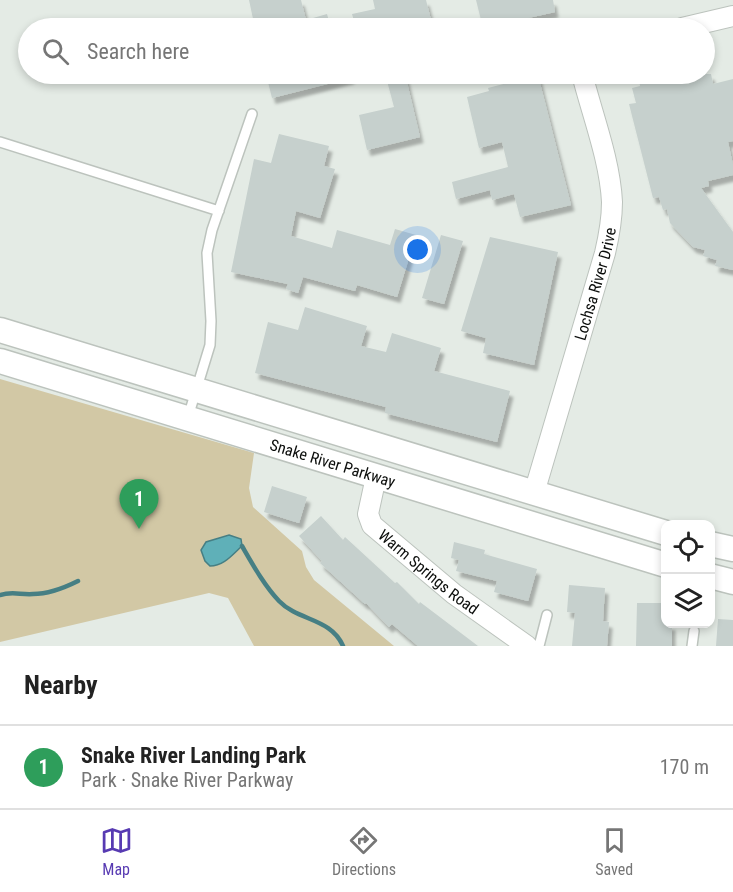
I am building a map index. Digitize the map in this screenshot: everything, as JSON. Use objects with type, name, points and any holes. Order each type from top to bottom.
[{"type":"street","points":[[715,20],[733,16]]},
{"type":"street","name":"Lochsa River Drive","points":[[534,493],[605,253],[610,229],[612,202],[608,175],[585,84]]},
{"type":"street","name":"Snake River Parkway","points":[[0,330],[661,531]]},
{"type":"street","name":"Snake River Parkway","points":[[0,361],[661,563]]},
{"type":"street","name":"Warm Springs Road","points":[[376,477],[368,514],[372,525],[454,594],[526,646]]},
{"type":"street","points":[[715,545],[733,549]]},
{"type":"street","points":[[715,577],[733,582]]},
{"type":"lane","points":[[187,419],[210,345],[207,253],[252,114]]},
{"type":"lane","points":[[0,142],[219,211]]},
{"type":"lane","points":[[538,646],[547,615]]},
{"type":"lane","points":[[692,646],[694,631]]},
{"type":"shaded area","points":[[0,379],[254,453],[249,488],[253,507],[302,551],[306,567],[314,580],[394,646],[254,646],[228,598],[209,593],[0,642]]},
{"type":"water","points":[[229,535],[241,539],[242,546],[224,562],[210,566],[205,561],[201,550],[206,542]]},
{"type":"building","points":[[249,0],[301,0],[306,18],[253,18]]},
{"type":"building","points":[[373,0],[426,0],[430,18],[353,18],[352,14],[375,9]]},
{"type":"building","points":[[476,0],[553,0],[555,12],[528,18],[480,18]]},
{"type":"building","points":[[327,14],[328,18],[313,18]]},
{"type":"building","points":[[733,79],[733,141],[728,142],[733,175],[708,181],[709,186],[701,188],[733,232],[733,270],[715,266],[717,260],[703,256],[705,250],[693,247],[670,223],[667,209],[663,210],[659,197],[653,198],[629,104],[636,103],[632,88],[640,86],[640,84],[715,84]]},
{"type":"building","points":[[268,84],[327,84],[272,98]]},
{"type":"building","points":[[388,84],[407,84],[420,137],[367,150],[359,115],[394,107]]},
{"type":"building","points":[[503,84],[540,84],[571,205],[520,217],[514,194],[492,200],[490,190],[456,199],[452,182],[508,167],[502,142],[479,148],[467,97],[489,91],[488,88]]},
{"type":"building","points":[[279,134],[329,146],[324,166],[335,169],[320,218],[296,211],[291,236],[332,248],[337,230],[390,245],[395,229],[416,235],[397,297],[357,285],[355,291],[303,277],[298,293],[286,289],[288,284],[231,272],[254,159],[271,163]]},
{"type":"building","points":[[441,235],[463,241],[444,304],[422,298]]},
{"type":"building","points":[[490,237],[558,252],[534,365],[483,353],[486,338],[461,331]]},
{"type":"building","points":[[305,307],[367,326],[361,346],[386,352],[392,333],[441,348],[434,371],[510,391],[497,442],[385,413],[386,407],[255,373],[268,322],[298,330]]},
{"type":"building","points":[[272,486],[307,497],[299,523],[264,512]]},
{"type":"building","points":[[321,516],[343,540],[345,537],[419,604],[420,602],[478,646],[418,646],[392,624],[389,627],[366,603],[320,563],[322,561],[299,536]]},
{"type":"building","points":[[454,542],[485,550],[484,554],[537,569],[528,601],[494,592],[497,581],[456,571],[459,560],[451,558]]},
{"type":"building","points":[[569,585],[605,588],[603,621],[609,622],[607,646],[572,646],[575,613],[567,612]]},
{"type":"building","points":[[637,603],[661,603],[661,628],[672,628],[672,646],[636,646]]},
{"type":"building","points":[[718,619],[733,620],[733,646],[716,646]]},
{"type":"waterway","points":[[242,546],[264,582],[279,601],[295,613],[331,630],[343,646]]},
{"type":"waterway","points":[[0,595],[45,593],[78,581]]},
{"type":"place","name":"Snake River Landing Park","points":[[139,529]]}]
